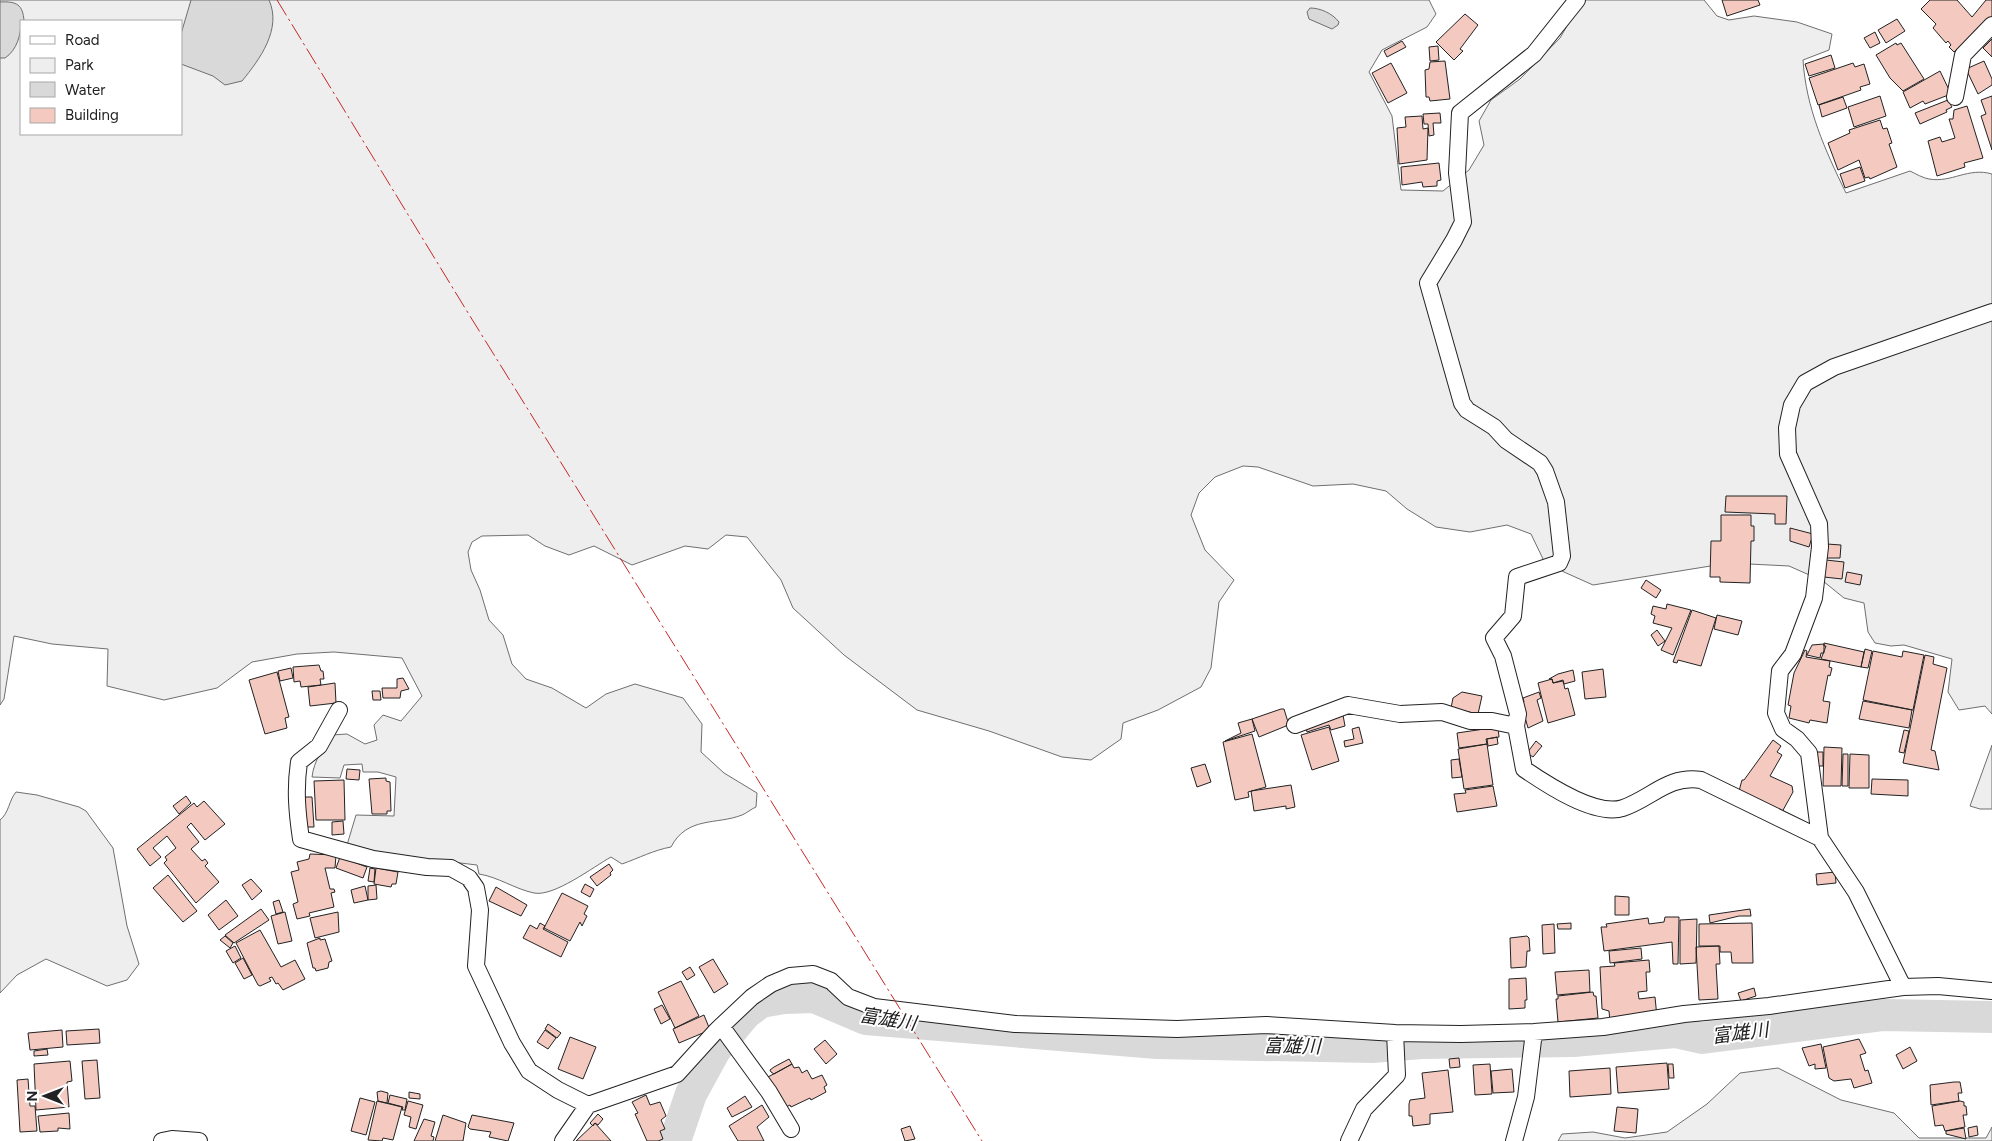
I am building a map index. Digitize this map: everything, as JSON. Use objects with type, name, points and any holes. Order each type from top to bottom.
[{"type":"street","points":[[1577,0],[1534,54],[1460,113],[1456,173],[1463,222],[1428,283],[1462,403],[1467,410],[1494,427],[1506,440],[1540,463],[1556,502],[1562,556],[1559,563],[1517,577],[1513,616],[1494,638],[1504,656],[1516,704],[1518,714],[1516,726],[1524,769],[1564,794],[1602,809],[1622,808],[1665,785],[1687,778],[1710,784],[1820,838]]},
{"type":"street","points":[[1955,97],[1963,55],[1992,25]]},
{"type":"street","points":[[1903,987],[1856,892],[1820,838],[1809,753],[1797,739],[1783,729],[1776,713],[1780,671],[1793,654],[1814,598],[1820,547],[1819,524],[1788,454],[1787,428],[1792,405],[1805,383],[1834,367],[1992,312]]},
{"type":"street","points":[[1295,726],[1348,705],[1400,714],[1442,712],[1470,721],[1492,721],[1516,726]]},
{"type":"street","points":[[339,710],[319,746],[299,762],[296,800],[302,839],[373,859],[426,867],[451,868],[470,878],[476,888],[480,910],[476,966],[512,1043],[529,1071],[558,1090],[588,1105]]},
{"type":"street","points":[[563,1141],[588,1105],[677,1074],[721,1026],[752,997],[771,984],[790,976],[813,974],[831,981],[848,997],[874,1007],[1015,1024],[1177,1029],[1266,1025],[1395,1037],[1534,1032],[1603,1027],[1684,1014],[1770,1006],[1903,987],[1938,986],[1992,991]]},
{"type":"street","points":[[721,1026],[769,1092],[791,1129]]},
{"type":"street","points":[[1514,1141],[1526,1097],[1534,1032]]},
{"type":"street","points":[[1349,1141],[1364,1110],[1397,1075],[1395,1037]]},
{"type":"street","points":[[162,1141],[172,1138],[199,1141]]},
{"type":"green space","points":[[0,0],[1429,0],[1436,14],[1427,27],[1382,50],[1369,72],[1392,116],[1401,190],[1443,191],[1469,170],[1484,145],[1479,121],[1491,100],[1520,79],[1560,38],[1582,0],[1704,0],[1717,16],[1729,20],[1754,16],[1797,22],[1832,34],[1829,50],[1803,60],[1812,112],[1824,145],[1846,193],[1910,171],[1924,178],[1937,180],[1975,172],[1992,174],[1992,714],[1985,706],[1959,710],[1948,692],[1952,659],[1904,645],[1891,646],[1875,643],[1868,632],[1864,603],[1844,598],[1823,581],[1789,566],[1729,563],[1593,585],[1544,561],[1531,534],[1507,525],[1470,532],[1436,527],[1407,509],[1386,491],[1353,484],[1313,486],[1258,467],[1243,466],[1215,477],[1199,493],[1191,515],[1205,550],[1234,580],[1219,602],[1211,668],[1201,687],[1158,710],[1123,723],[1121,739],[1091,760],[1062,757],[989,731],[917,710],[844,655],[793,608],[781,580],[747,537],[726,535],[708,549],[685,546],[632,565],[594,546],[569,555],[545,546],[528,535],[482,536],[472,542],[468,552],[471,570],[480,590],[489,620],[503,635],[512,664],[526,679],[552,688],[586,708],[606,694],[635,684],[683,698],[702,724],[701,752],[724,773],[757,793],[756,807],[744,814],[694,826],[685,830],[671,847],[622,864],[611,857],[562,886],[542,893],[527,891],[479,874],[477,865],[369,852],[347,845],[356,815],[394,816],[396,777],[378,772],[363,772],[362,764],[344,765],[340,778],[312,777],[315,765],[332,735],[347,734],[365,744],[377,740],[374,725],[383,715],[401,721],[422,696],[402,658],[334,652],[297,654],[252,662],[217,688],[164,700],[107,686],[108,649],[52,644],[14,636],[4,699],[0,705]]},
{"type":"green space","points":[[1992,745],[1992,809],[1980,809],[1970,806]]},
{"type":"green space","points":[[16,792],[37,795],[79,807],[86,811],[113,848],[127,926],[139,964],[127,980],[107,986],[46,959],[17,975],[0,993],[0,820]]},
{"type":"green space","points":[[1778,1068],[1841,1100],[1894,1113],[1919,1138],[1986,1138],[1992,1127],[1992,1141],[1558,1141],[1562,1134],[1593,1132],[1625,1138],[1667,1132],[1707,1104],[1740,1073]]},
{"type":"water","points":[[191,0],[269,0],[273,22],[271,33],[256,63],[242,81],[225,85],[213,76],[182,64],[182,31]]},
{"type":"water","points":[[0,2],[11,2],[18,5],[22,11],[24,20],[20,20],[19,37],[13,51],[5,58],[0,58]]},
{"type":"water","points":[[1310,8],[1322,10],[1329,14],[1339,22],[1338,25],[1332,29],[1309,19],[1307,12]]},
{"type":"building","points":[[1722,0],[1758,0],[1760,5],[1727,16]]},
{"type":"building","points":[[1930,0],[1957,0],[1972,17],[1986,0],[1992,0],[1992,18],[1954,52],[1949,47],[1951,45],[1948,41],[1946,43],[1933,28],[1936,24],[1921,9]]},
{"type":"building","points":[[1465,14],[1478,25],[1460,49],[1463,51],[1454,60],[1436,42]]},
{"type":"building","points":[[1897,19],[1905,31],[1886,43],[1878,30]]},
{"type":"building","points":[[1875,32],[1880,43],[1870,48],[1864,38]]},
{"type":"building","points":[[1992,39],[1992,57],[1983,48]]},
{"type":"building","points":[[1402,41],[1406,47],[1387,57],[1384,51]]},
{"type":"building","points":[[1896,43],[1897,45],[1901,43],[1924,79],[1903,91],[1890,78],[1876,55]]},
{"type":"building","points":[[1438,46],[1439,60],[1430,61],[1429,47]]},
{"type":"building","points":[[1831,55],[1835,68],[1809,76],[1805,64]]},
{"type":"building","points":[[1445,61],[1450,99],[1430,101],[1429,97],[1426,97],[1425,70],[1429,69],[1430,62]]},
{"type":"building","points":[[1984,61],[1992,79],[1992,85],[1978,94],[1966,69]]},
{"type":"building","points":[[1391,63],[1407,93],[1388,103],[1372,73]]},
{"type":"building","points":[[1853,63],[1855,67],[1864,64],[1870,84],[1860,87],[1861,90],[1818,105],[1809,78]]},
{"type":"building","points":[[1940,71],[1951,94],[1925,104],[1923,101],[1910,108],[1903,92]]},
{"type":"building","points":[[1880,96],[1886,116],[1854,127],[1848,107]]},
{"type":"building","points":[[1992,96],[1992,150],[1981,116],[1986,114],[1981,100]]},
{"type":"building","points":[[1843,97],[1847,108],[1822,117],[1819,105]]},
{"type":"building","points":[[1948,100],[1952,107],[1946,110],[1947,112],[1920,124],[1915,113]]},
{"type":"building","points":[[1967,106],[1983,158],[1964,163],[1965,167],[1937,176],[1928,141],[1940,137],[1942,142],[1955,138],[1949,119],[1953,119],[1954,110]]},
{"type":"building","points":[[1440,113],[1441,123],[1433,123],[1434,135],[1429,136],[1428,124],[1424,124],[1423,114]]},
{"type":"building","points":[[1422,116],[1423,129],[1428,128],[1427,160],[1399,164],[1397,128],[1406,127],[1405,117]]},
{"type":"building","points":[[1880,120],[1883,129],[1887,128],[1892,143],[1889,144],[1897,167],[1870,179],[1869,177],[1865,178],[1859,160],[1838,170],[1828,143],[1850,133],[1849,130]]},
{"type":"building","points":[[1439,163],[1441,180],[1437,181],[1437,186],[1423,187],[1422,182],[1402,185],[1401,167]]},
{"type":"building","points":[[1860,167],[1865,181],[1845,188],[1840,174]]},
{"type":"building","points":[[1726,496],[1787,496],[1786,524],[1775,524],[1775,514],[1725,512]]},
{"type":"building","points":[[1721,515],[1751,515],[1751,526],[1754,526],[1754,541],[1751,541],[1750,583],[1720,582],[1720,577],[1710,577],[1711,541],[1721,541]]},
{"type":"building","points":[[1790,528],[1813,534],[1809,547],[1790,541]]},
{"type":"building","points":[[1827,544],[1841,545],[1840,558],[1826,558]]},
{"type":"building","points":[[1826,560],[1844,562],[1842,579],[1824,577]]},
{"type":"building","points":[[1847,572],[1862,575],[1860,585],[1845,582]]},
{"type":"building","points":[[1646,580],[1661,590],[1656,598],[1641,588]]},
{"type":"building","points":[[1667,604],[1691,610],[1673,655],[1661,650],[1672,628],[1653,623],[1655,616],[1651,614],[1653,606],[1666,609]]},
{"type":"building","points":[[1692,610],[1716,618],[1701,666],[1678,660],[1677,663],[1673,662]]},
{"type":"building","points":[[1717,615],[1742,621],[1738,635],[1714,629]]},
{"type":"building","points":[[1657,630],[1665,641],[1658,646],[1651,635]]},
{"type":"building","points":[[1824,643],[1864,652],[1861,667],[1821,659],[1826,646],[1824,646]]},
{"type":"building","points":[[1824,644],[1824,653],[1821,653],[1820,658],[1807,655],[1812,645]]},
{"type":"building","points":[[1865,649],[1872,651],[1868,668],[1861,667]]},
{"type":"building","points":[[1805,650],[1807,651],[1806,657],[1830,661],[1829,667],[1832,668],[1830,676],[1828,675],[1823,701],[1830,702],[1827,723],[1810,720],[1809,723],[1789,718],[1791,706],[1788,705],[1794,673]]},
{"type":"building","points":[[1873,651],[1902,657],[1903,651],[1924,655],[1913,710],[1863,700]]},
{"type":"building","points":[[1925,655],[1934,657],[1933,664],[1947,668],[1931,750],[1935,751],[1939,770],[1903,763]]},
{"type":"building","points":[[319,665],[321,671],[323,671],[324,679],[320,679],[321,685],[301,687],[300,681],[294,682],[293,667]]},
{"type":"building","points":[[291,668],[293,678],[280,681],[278,671]]},
{"type":"building","points":[[1603,669],[1606,697],[1585,699],[1582,672]]},
{"type":"building","points":[[1573,670],[1575,681],[1564,684],[1563,680],[1553,683],[1552,679],[1549,679],[1558,674]]},
{"type":"building","points":[[277,672],[289,717],[285,718],[287,728],[265,734],[249,680]]},
{"type":"building","points":[[403,678],[409,689],[401,691],[400,698],[383,698],[382,688],[397,688],[397,679]]},
{"type":"building","points":[[1552,679],[1553,683],[1563,681],[1565,689],[1568,688],[1575,715],[1548,723],[1538,683]]},
{"type":"building","points":[[335,683],[336,703],[310,706],[308,687]]},
{"type":"building","points":[[372,691],[380,691],[381,700],[373,700]]},
{"type":"building","points":[[1462,692],[1482,696],[1478,714],[1451,708],[1453,698]]},
{"type":"building","points":[[1539,692],[1541,698],[1537,700],[1543,721],[1528,728],[1521,703],[1524,702],[1523,698]]},
{"type":"building","points":[[1863,701],[1912,710],[1909,728],[1859,719]]},
{"type":"building","points":[[1284,709],[1288,722],[1286,726],[1259,737],[1252,719]]},
{"type":"building","points":[[1343,715],[1345,726],[1331,730],[1329,725],[1307,732],[1306,728]]},
{"type":"building","points":[[1252,719],[1255,731],[1225,741],[1241,733],[1238,723]]},
{"type":"building","points":[[1329,727],[1339,761],[1312,770],[1301,735]]},
{"type":"building","points":[[1359,727],[1363,743],[1345,747],[1344,741],[1354,739],[1352,729]]},
{"type":"building","points":[[1498,727],[1499,737],[1486,739],[1487,744],[1459,748],[1457,733]]},
{"type":"building","points":[[1904,730],[1909,731],[1904,753],[1899,752]]},
{"type":"building","points":[[1252,734],[1266,787],[1248,792],[1249,797],[1235,800],[1223,742]]},
{"type":"building","points":[[1497,737],[1498,744],[1488,746],[1487,739]]},
{"type":"building","points":[[1773,740],[1781,746],[1777,752],[1782,755],[1770,776],[1792,786],[1793,792],[1782,812],[1739,791],[1742,780],[1744,780]]},
{"type":"building","points":[[1536,741],[1542,746],[1533,757],[1527,753]]},
{"type":"building","points":[[1487,744],[1493,785],[1464,789],[1458,749]]},
{"type":"building","points":[[1824,747],[1842,748],[1841,786],[1823,786]]},
{"type":"building","points":[[1816,752],[1823,752],[1823,766],[1816,766]]},
{"type":"building","points":[[1843,754],[1848,754],[1848,786],[1842,786]]},
{"type":"building","points":[[1850,754],[1869,755],[1869,788],[1849,788]]},
{"type":"building","points":[[1459,759],[1462,777],[1452,778],[1451,760]]},
{"type":"building","points":[[1205,764],[1211,782],[1197,787],[1191,768]]},
{"type":"building","points":[[347,769],[360,770],[359,780],[346,779]]},
{"type":"building","points":[[386,778],[386,781],[390,782],[391,811],[387,811],[387,814],[372,814],[369,779]]},
{"type":"building","points":[[1872,779],[1908,780],[1908,796],[1871,794]]},
{"type":"building","points":[[344,780],[345,820],[316,820],[314,781]]},
{"type":"building","points":[[1291,785],[1295,807],[1286,809],[1286,806],[1254,811],[1251,791]]},
{"type":"building","points":[[1493,786],[1497,806],[1457,812],[1454,794],[1466,793],[1465,790]]},
{"type":"building","points":[[186,796],[191,803],[179,814],[173,806]]},
{"type":"building","points":[[303,797],[312,797],[314,827],[304,827]]},
{"type":"building","points":[[204,801],[225,824],[205,840],[191,823],[187,827],[199,842],[191,849],[202,861],[205,859],[208,863],[205,866],[219,882],[196,903],[164,863],[167,860],[165,857],[176,848],[167,836],[153,848],[161,857],[150,866],[137,849],[194,803],[197,807]]},
{"type":"building","points":[[343,821],[344,834],[332,835],[332,822]]},
{"type":"building","points":[[310,854],[336,855],[335,868],[325,868],[330,889],[334,889],[335,892],[331,893],[334,907],[309,913],[310,916],[297,919],[293,904],[298,902],[291,872],[299,870],[297,862],[309,859]]},
{"type":"building","points":[[340,857],[367,867],[363,878],[336,868]]},
{"type":"building","points":[[609,864],[613,870],[610,873],[611,875],[597,886],[590,877]]},
{"type":"building","points":[[370,868],[375,869],[374,882],[368,881]]},
{"type":"building","points":[[376,868],[398,872],[396,884],[392,884],[391,887],[374,884]]},
{"type":"building","points":[[1835,872],[1836,883],[1817,885],[1816,874]]},
{"type":"building","points":[[168,875],[197,911],[183,922],[153,888]]},
{"type":"building","points":[[251,879],[262,891],[252,900],[242,885]]},
{"type":"building","points":[[585,884],[594,889],[590,897],[581,892]]},
{"type":"building","points":[[376,885],[377,899],[368,900],[368,886]]},
{"type":"building","points":[[365,886],[368,900],[354,903],[351,890]]},
{"type":"building","points":[[496,887],[527,905],[521,916],[489,901]]},
{"type":"building","points":[[562,893],[588,906],[584,914],[587,916],[582,926],[580,922],[570,941],[544,928]]},
{"type":"building","points":[[1615,896],[1629,897],[1629,915],[1615,915]]},
{"type":"building","points":[[226,900],[238,916],[219,930],[208,915]]},
{"type":"building","points":[[279,900],[283,912],[276,914],[273,902]]},
{"type":"building","points":[[261,909],[269,920],[234,943],[225,935]]},
{"type":"building","points":[[1750,909],[1751,916],[1739,916],[1710,923],[1709,915]]},
{"type":"building","points":[[285,912],[292,941],[278,944],[271,916]]},
{"type":"building","points":[[338,912],[339,932],[315,938],[310,918]]},
{"type":"building","points":[[1665,917],[1679,917],[1678,964],[1673,964],[1672,942],[1604,951],[1601,927],[1607,927],[1606,924],[1648,918],[1649,924],[1664,922]]},
{"type":"building","points":[[1697,919],[1696,963],[1680,964],[1680,920]]},
{"type":"building","points":[[540,923],[545,926],[543,929],[568,942],[561,957],[523,938],[530,925],[537,929]]},
{"type":"building","points":[[1571,923],[1571,929],[1558,929],[1557,924]]},
{"type":"building","points":[[1752,923],[1753,963],[1732,963],[1731,952],[1720,952],[1720,946],[1699,946],[1699,924]]},
{"type":"building","points":[[1554,924],[1555,953],[1543,954],[1542,925]]},
{"type":"building","points":[[260,930],[281,967],[295,960],[305,979],[283,990],[272,977],[269,978],[271,981],[260,986],[258,985],[236,943]]},
{"type":"building","points":[[225,936],[233,943],[230,948],[220,940]]},
{"type":"building","points":[[1527,936],[1529,938],[1530,951],[1527,951],[1526,967],[1511,968],[1510,938]]},
{"type":"building","points":[[320,938],[320,940],[325,939],[332,961],[329,962],[328,968],[316,971],[313,968],[307,943]]},
{"type":"building","points":[[235,946],[241,958],[233,963],[226,951]]},
{"type":"building","points":[[1719,946],[1720,964],[1716,964],[1718,999],[1699,1000],[1696,947]]},
{"type":"building","points":[[1641,948],[1642,959],[1610,963],[1609,951]]},
{"type":"building","points":[[243,958],[252,975],[244,979],[235,963]]},
{"type":"building","points":[[713,959],[728,984],[714,993],[699,967]]},
{"type":"building","points":[[1649,960],[1650,972],[1646,972],[1647,991],[1638,992],[1639,999],[1655,997],[1657,1017],[1610,1022],[1609,1011],[1602,1009],[1600,967],[1615,966],[1614,963]]},
{"type":"building","points":[[690,967],[695,975],[687,980],[682,972]]},
{"type":"building","points":[[1589,970],[1590,992],[1557,995],[1555,972]]},
{"type":"building","points":[[1526,978],[1527,1000],[1525,1000],[1525,1008],[1509,1009],[1509,979]]},
{"type":"building","points":[[681,981],[699,1016],[675,1028],[658,992]]},
{"type":"building","points":[[1754,988],[1756,996],[1741,1001],[1738,993]]},
{"type":"building","points":[[1593,992],[1594,996],[1596,996],[1598,1018],[1558,1022],[1556,999],[1558,999],[1558,996]]},
{"type":"building","points":[[662,1005],[670,1019],[661,1024],[654,1009]]},
{"type":"building","points":[[704,1015],[710,1030],[679,1043],[673,1029]]},
{"type":"building","points":[[548,1024],[561,1033],[557,1038],[545,1029]]},
{"type":"building","points":[[99,1029],[100,1043],[67,1045],[66,1031]]},
{"type":"building","points":[[62,1030],[63,1047],[30,1050],[28,1033]]},
{"type":"building","points":[[545,1030],[556,1038],[548,1049],[537,1042]]},
{"type":"building","points":[[570,1037],[596,1047],[583,1079],[558,1069]]},
{"type":"building","points":[[1859,1039],[1866,1053],[1860,1055],[1865,1071],[1868,1070],[1872,1083],[1854,1088],[1851,1079],[1834,1081],[1829,1078],[1823,1047]]},
{"type":"building","points":[[825,1040],[837,1054],[826,1064],[814,1049]]},
{"type":"building","points":[[1821,1044],[1826,1068],[1815,1069],[1815,1064],[1809,1066],[1802,1048]]},
{"type":"building","points":[[1910,1047],[1917,1061],[1903,1069],[1896,1055]]},
{"type":"building","points":[[47,1049],[48,1055],[34,1056],[34,1051]]},
{"type":"building","points":[[1459,1058],[1460,1067],[1450,1068],[1449,1059]]},
{"type":"building","points":[[789,1059],[792,1064],[774,1074],[771,1072],[770,1070],[774,1067]]},
{"type":"building","points":[[97,1060],[100,1098],[85,1099],[82,1061]]},
{"type":"building","points":[[70,1061],[72,1081],[67,1082],[69,1107],[36,1110],[34,1064]]},
{"type":"building","points":[[1667,1063],[1669,1089],[1618,1093],[1616,1067]]},
{"type":"building","points":[[792,1064],[794,1068],[799,1067],[802,1073],[807,1070],[812,1079],[822,1075],[827,1085],[824,1087],[826,1092],[811,1100],[810,1098],[791,1107],[790,1105],[786,1107],[768,1077]]},
{"type":"building","points":[[1490,1064],[1492,1094],[1475,1095],[1473,1065]]},
{"type":"building","points":[[1668,1064],[1673,1064],[1674,1078],[1669,1078]]},
{"type":"building","points":[[1610,1068],[1611,1094],[1570,1097],[1569,1071]]},
{"type":"building","points":[[1512,1069],[1514,1092],[1493,1093],[1491,1071]]},
{"type":"building","points":[[1448,1070],[1453,1112],[1430,1114],[1430,1124],[1413,1126],[1412,1116],[1409,1116],[1409,1104],[1410,1100],[1425,1098],[1422,1073]]},
{"type":"building","points":[[28,1079],[30,1106],[35,1106],[37,1131],[20,1132],[17,1080]]},
{"type":"building","points":[[1960,1082],[1962,1093],[1958,1093],[1959,1101],[1931,1105],[1930,1085]]},
{"type":"building","points":[[377,1092],[388,1093],[387,1103],[378,1101]]},
{"type":"building","points":[[409,1092],[420,1094],[420,1099],[409,1098]]},
{"type":"building","points":[[390,1095],[407,1099],[405,1110],[402,1110],[403,1107],[388,1103]]},
{"type":"building","points":[[646,1095],[650,1105],[660,1102],[666,1116],[661,1120],[665,1129],[660,1131],[663,1139],[658,1141],[647,1141],[635,1114],[638,1113],[632,1102]]},
{"type":"building","points":[[745,1096],[752,1107],[732,1117],[727,1108]]},
{"type":"building","points":[[360,1098],[375,1102],[366,1135],[351,1131]]},
{"type":"building","points":[[377,1101],[402,1107],[393,1140],[383,1138],[382,1141],[368,1140]]},
{"type":"building","points":[[408,1101],[423,1105],[416,1129],[409,1127],[411,1117],[404,1115]]},
{"type":"building","points":[[1964,1102],[1964,1106],[1966,1106],[1967,1115],[1963,1115],[1965,1127],[1945,1131],[1943,1125],[1935,1126],[1932,1106]]},
{"type":"building","points":[[762,1105],[769,1117],[757,1127],[764,1141],[738,1141],[729,1126]]},
{"type":"building","points":[[1617,1107],[1638,1109],[1636,1133],[1614,1131]]},
{"type":"building","points":[[69,1113],[70,1129],[58,1128],[58,1131],[40,1132],[38,1116]]},
{"type":"building","points":[[598,1114],[603,1119],[598,1125],[595,1123],[593,1126],[590,1123]]},
{"type":"building","points":[[443,1115],[466,1123],[463,1141],[435,1141]]},
{"type":"building","points":[[472,1115],[514,1123],[508,1141],[489,1137],[491,1132],[470,1129],[468,1127]]},
{"type":"building","points":[[424,1119],[435,1122],[431,1136],[434,1137],[433,1141],[414,1141]]},
{"type":"building","points":[[595,1123],[611,1141],[576,1141]]},
{"type":"building","points":[[910,1126],[915,1139],[905,1141],[901,1129]]},
{"type":"building","points":[[1977,1126],[1978,1135],[1969,1137],[1968,1128]]},
{"type":"building","points":[[1964,1128],[1966,1139],[1946,1134],[1946,1131]]},
{"type":"waterway","name":"富雄川","points":[[675,1141],[691,1094],[715,1050],[746,1013],[761,1002],[784,998],[814,997],[866,1019],[1157,1043],[1372,1047],[1421,1043],[1573,1041],[1675,1032],[1702,1038],[1884,1015],[1992,1017]]},
{"type":"power","points":[[277,0],[465,308],[982,1141]]}]
